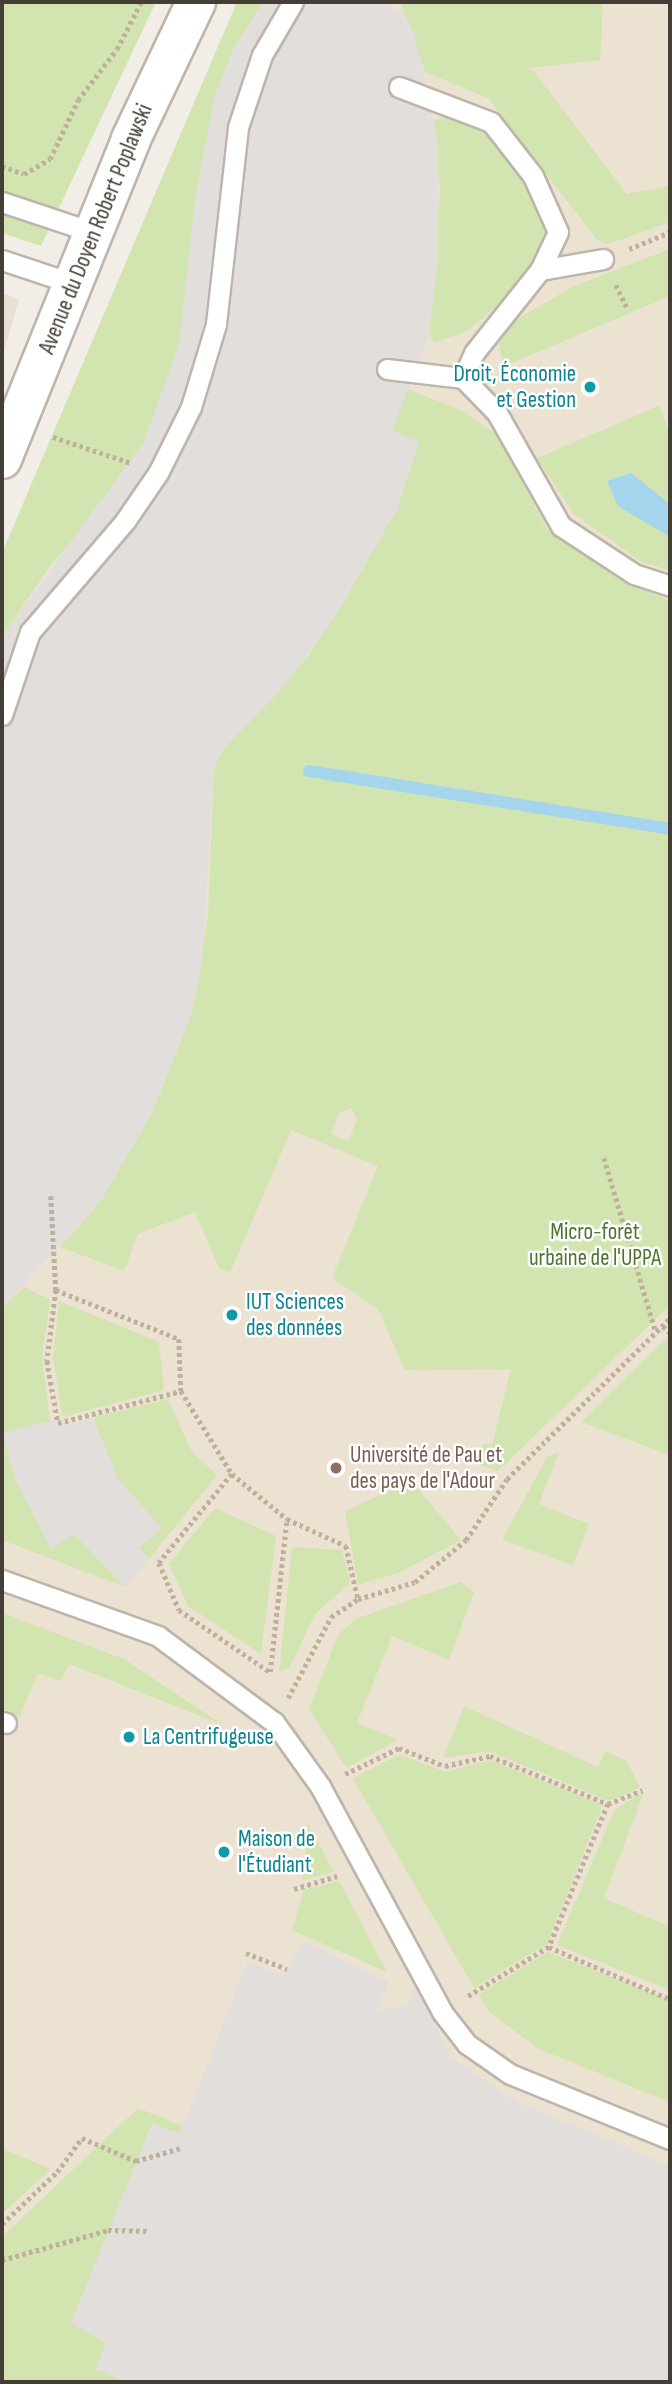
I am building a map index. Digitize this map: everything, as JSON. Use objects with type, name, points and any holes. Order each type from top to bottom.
[{"type":"street","name":"Avenue du Doyen Robert Poplawski","points":[[9,442],[74,284],[92,232],[196,2]]},
{"type":"lane","points":[[2,715],[30,632],[159,473],[191,407],[216,324],[238,127],[262,55],[291,2]]},
{"type":"lane","points":[[399,86],[466,108],[516,148],[558,232],[540,270],[474,353],[463,378]]},
{"type":"lane","points":[[2,202],[92,232]]},
{"type":"lane","points":[[540,270],[603,259]]},
{"type":"lane","points":[[2,260],[74,284]]},
{"type":"lane","points":[[387,369],[463,378],[497,413],[561,526],[634,574],[670,586]]},
{"type":"lane","points":[[2,1580],[158,1636],[274,1722],[320,1786],[442,2012],[467,2044],[510,2074],[670,2139]]},
{"type":"path","points":[[2,166],[23,174],[50,159],[78,100],[117,49],[141,2]]},
{"type":"path","points":[[603,259],[670,232]]},
{"type":"path","points":[[9,442],[159,473]]},
{"type":"path","points":[[604,1158],[656,1332]]},
{"type":"path","points":[[51,1196],[56,1290],[47,1361],[58,1423],[181,1391]]},
{"type":"path","points":[[56,1290],[179,1339],[181,1391],[232,1474],[287,1520],[346,1546],[358,1599]]},
{"type":"path","points":[[274,1722],[331,1617],[358,1599],[415,1582],[466,1539],[507,1479],[670,1318]]},
{"type":"path","points":[[663,1326],[670,1333]]},
{"type":"path","points":[[232,1474],[159,1563],[179,1610],[270,1672],[287,1520]]},
{"type":"path","points":[[320,1786],[399,1748],[445,1766],[490,1756],[608,1804],[642,1790]]},
{"type":"path","points":[[442,2012],[549,1947],[608,1804]]},
{"type":"path","points":[[294,1889],[364,1868]]},
{"type":"path","points":[[549,1947],[670,1998]]},
{"type":"path","points":[[246,1953],[287,1969]]},
{"type":"path","points":[[2,2224],[57,2172],[82,2138],[136,2161],[181,2148]]},
{"type":"path","points":[[2,2259],[108,2230],[148,2231]]},
{"type":"shaded area","name":"Université de Pau et des pays de l'Adour","points":[[237,2],[670,2],[670,2382],[2,2382],[2,553]]},
{"type":"shaded area","points":[[263,2],[378,2],[404,13],[415,37],[438,142],[438,257],[429,335],[392,431],[419,441],[397,510],[333,620],[280,691],[223,749],[214,768],[202,961],[192,1013],[151,1115],[100,1202],[2,1308],[2,637],[144,441],[180,342],[195,200],[215,95],[233,50]]},
{"type":"shaded area","points":[[2,293],[19,299],[2,359]]},
{"type":"shaded area","points":[[63,1417],[65,1425],[93,1418],[118,1479],[162,1529],[139,1548],[149,1559],[125,1587],[74,1534],[51,1549],[16,1481],[2,1433]]},
{"type":"shaded area","points":[[303,1941],[389,1982],[377,2010],[406,2006],[416,1987],[451,2057],[515,2101],[670,2166],[670,2382],[129,2382],[96,2369],[106,2343],[71,2323],[152,2123],[180,2134],[248,1961],[284,1976]]},
{"type":"green space","points":[[2,2],[156,2],[41,246],[2,233]]},
{"type":"green space","points":[[237,2],[263,2],[233,50],[215,95],[195,200],[180,342],[171,371],[144,441],[111,495],[50,566],[2,637],[2,553]]},
{"type":"green space","points":[[400,2],[603,2],[600,60],[531,68],[627,194],[670,186],[670,222],[609,244],[597,240],[488,98],[425,72]]},
{"type":"green space","points":[[454,114],[479,124],[513,150],[549,229],[528,274],[502,301],[468,331],[435,342],[429,335],[440,190],[433,121]]},
{"type":"green space","points":[[670,249],[670,296],[503,367],[499,344],[509,324],[572,287]]},
{"type":"green space","name":"Micro-forêt urbaine de l'UPPA","points":[[405,388],[463,411],[497,435],[547,529],[622,581],[670,601],[670,1305],[498,1471],[473,1463],[484,1443],[492,1445],[511,1369],[405,1370],[378,1309],[332,1278],[378,1166],[291,1130],[230,1273],[219,1268],[195,1212],[138,1234],[124,1271],[60,1247],[100,1202],[151,1115],[192,1013],[208,916],[214,768],[223,749],[309,655],[397,510],[419,442],[392,431]],"holes":[[[351,1108],[357,1120],[348,1141],[331,1134],[339,1113]]]},
{"type":"green space","points":[[659,406],[670,434],[670,571],[640,561],[574,514],[537,458]]},
{"type":"green space","points":[[24,1287],[50,1300],[42,1358],[50,1421],[2,1433],[2,1308]]},
{"type":"green space","points":[[59,1301],[159,1342],[164,1390],[63,1417],[53,1359]]},
{"type":"green space","points":[[670,1335],[670,1455],[581,1422]]},
{"type":"green space","points":[[168,1399],[192,1452],[217,1475],[149,1559],[139,1548],[161,1528],[118,1479],[93,1418]]},
{"type":"green space","points":[[2,1437],[51,1549],[74,1533],[125,1587],[2,1540]]},
{"type":"green space","points":[[559,1452],[539,1504],[589,1524],[573,1565],[502,1540],[547,1457]]},
{"type":"green space","points":[[411,1481],[461,1540],[398,1573],[358,1585],[345,1511]]},
{"type":"green space","points":[[215,1508],[276,1536],[261,1654],[188,1606],[169,1564]]},
{"type":"green space","points":[[292,1547],[342,1550],[350,1583],[315,1614],[290,1667],[279,1673]]},
{"type":"green space","points":[[461,1582],[474,1592],[449,1660],[392,1636],[357,1723],[398,1740],[346,1768],[309,1709],[338,1635],[355,1619]]},
{"type":"green space","points":[[2,1613],[124,1659],[223,1725],[69,1664],[61,1681],[38,1673],[20,1716],[2,1709]]},
{"type":"green space","points":[[464,1706],[598,1767],[605,1751],[626,1760],[640,1787],[609,1801],[489,1751],[443,1758]]},
{"type":"green space","points":[[400,1755],[446,1772],[490,1760],[603,1805],[547,1944],[474,1988],[353,1778]]},
{"type":"green space","points":[[644,1792],[604,1898],[670,1927],[670,1990],[557,1945],[615,1809]]},
{"type":"green space","points":[[308,1824],[334,1872],[302,1880],[306,1852]]},
{"type":"green space","points":[[339,1881],[387,1972],[292,1930],[304,1890]]},
{"type":"green space","points":[[548,1952],[670,2000],[670,2102],[539,2049],[489,2012],[479,1994]]},
{"type":"green space","points":[[138,2108],[183,2126],[179,2134],[152,2124],[72,2323],[106,2343],[96,2369],[129,2382],[2,2382],[2,2237]]},
{"type":"green space","points":[[2,2149],[51,2169],[2,2214]]},
{"type":"water","points":[[631,473],[670,504],[670,537],[618,506],[607,481]]},
{"type":"waterway","points":[[309,771],[670,829]]},
{"type":"place","name":"Droit, Économie et Gestion","points":[[590,387]]},
{"type":"place","name":"IUT Sciences des données","points":[[232,1315]]},
{"type":"place","name":"Université de Pau et des pays de l'Adour","points":[[336,1468]]},
{"type":"place","name":"La Centrifugeuse","points":[[129,1737]]},
{"type":"place","name":"Maison de l'Étudiant","points":[[224,1852]]}]
